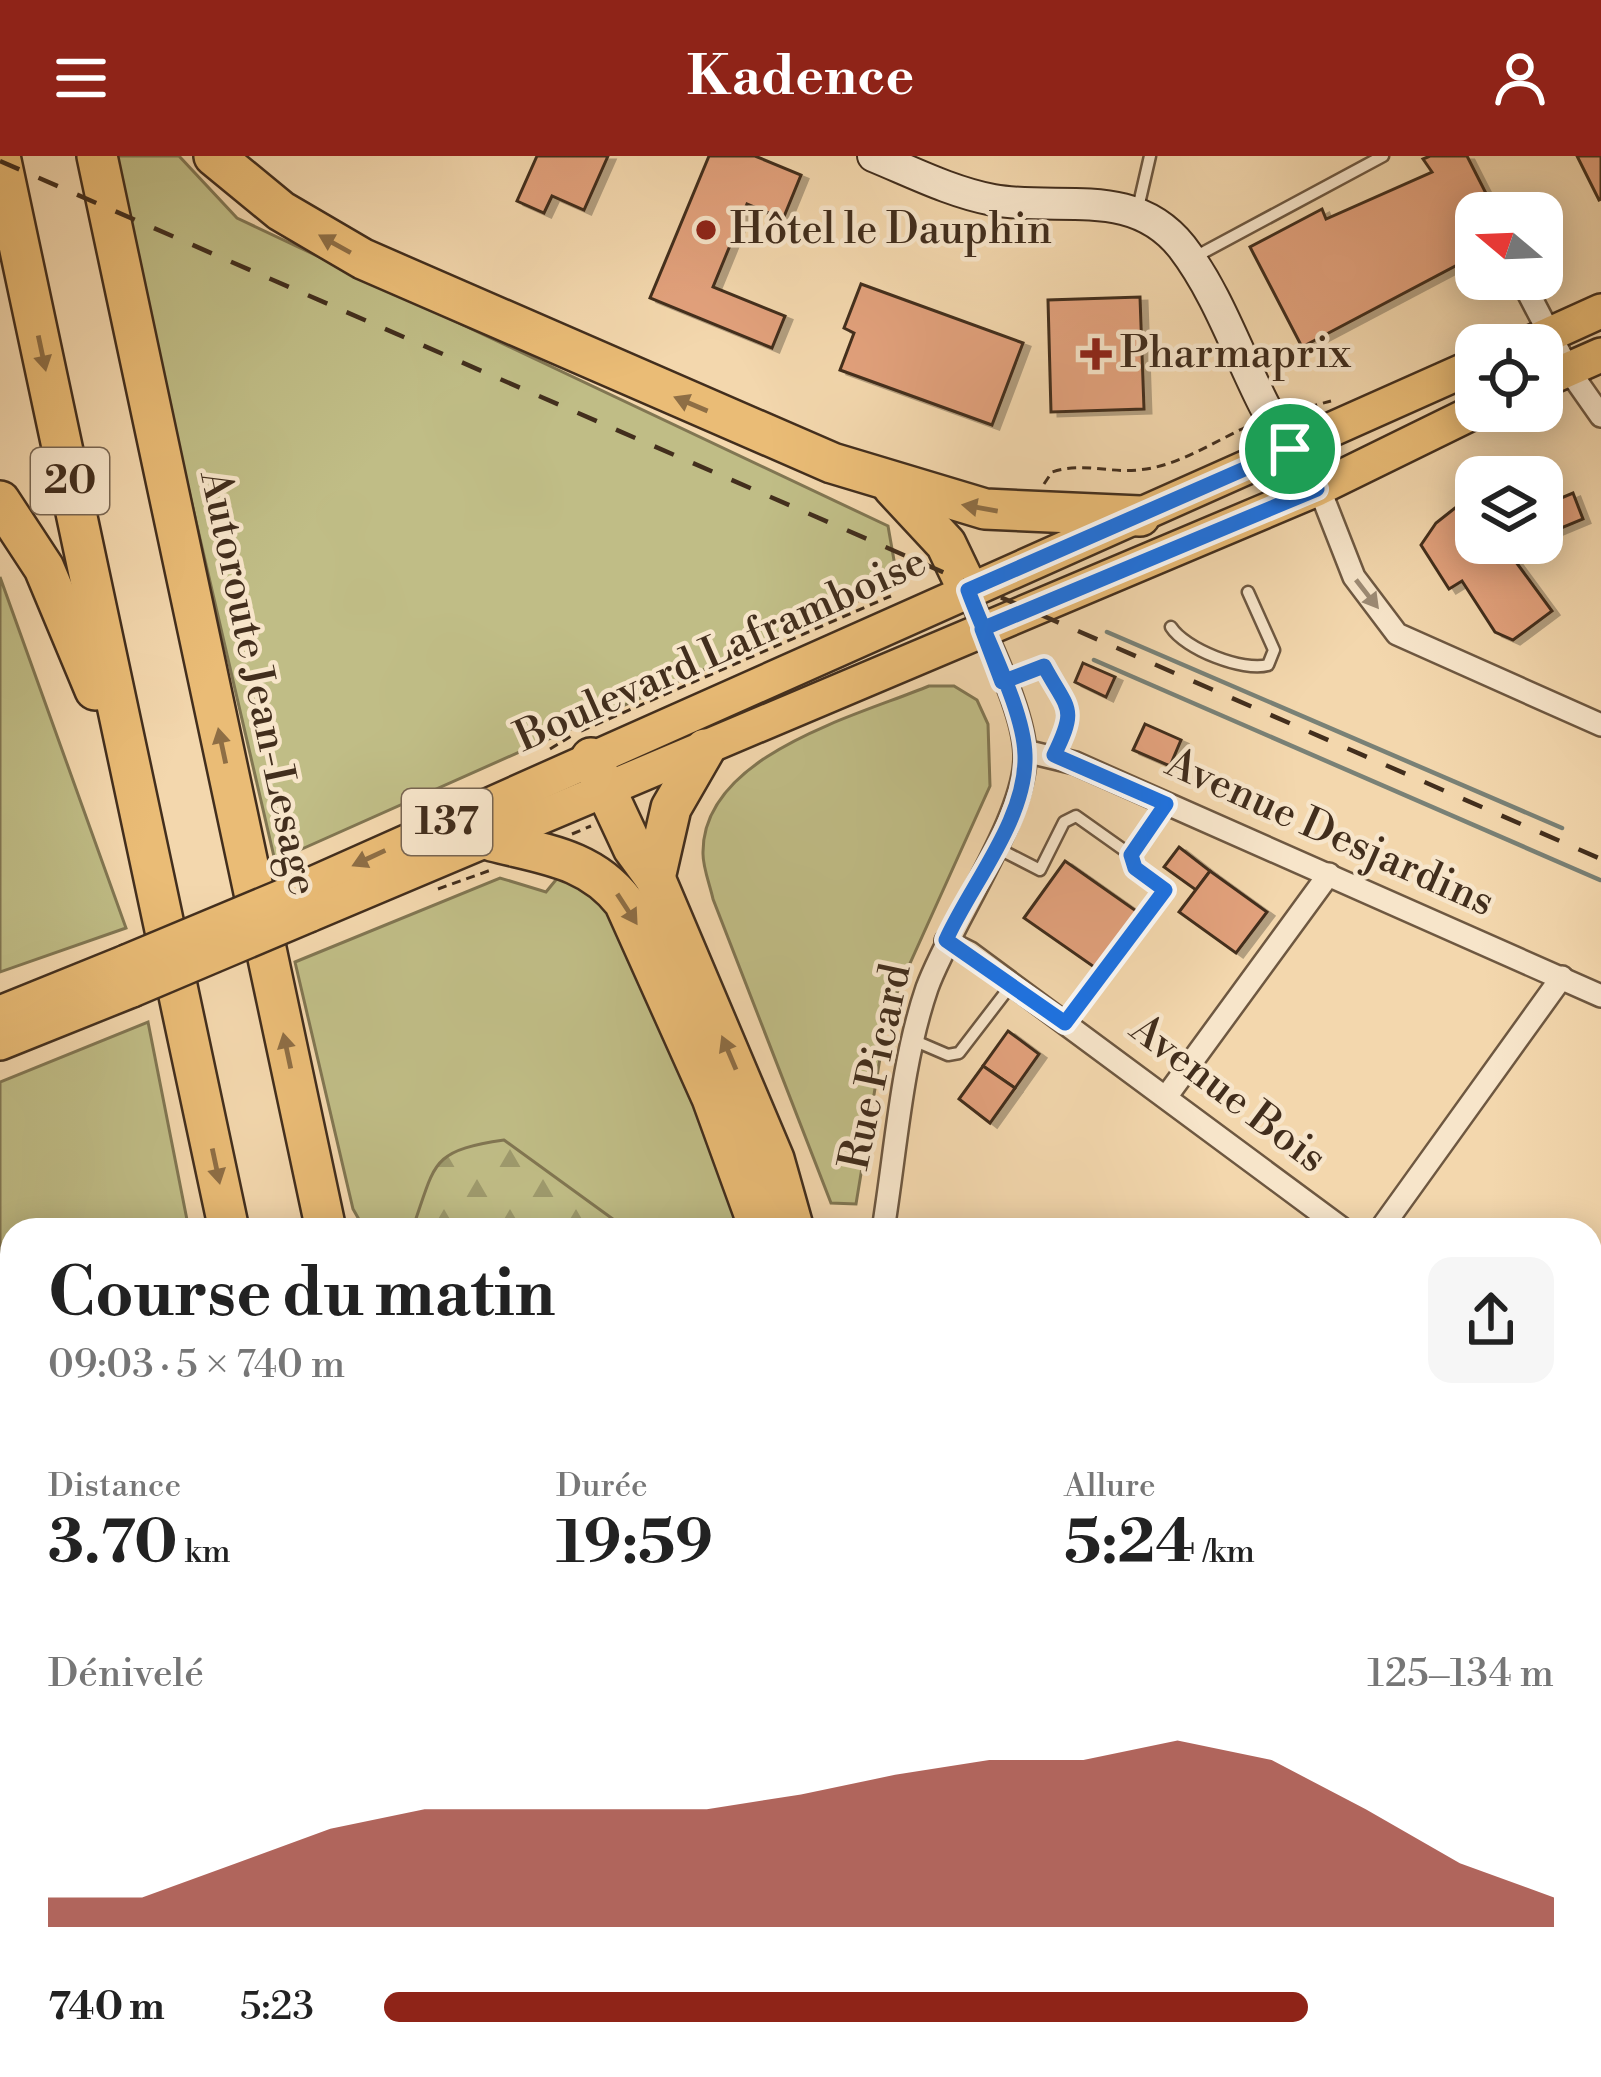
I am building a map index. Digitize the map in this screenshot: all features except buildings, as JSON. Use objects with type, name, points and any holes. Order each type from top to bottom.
[{"type":"highway","name":"20","points":[[1,156],[226,1218]]},
{"type":"highway","name":"Autoroute Jean-Lesage","points":[[97,156],[323,1218]]},
{"type":"highway","points":[[214,156],[293,219],[363,260],[760,434],[889,483],[998,511],[1140,516]]},
{"type":"highway","points":[[889,483],[946,544],[968,590]]},
{"type":"highway","points":[[0,501],[51,582],[140,807]]},
{"type":"highway","points":[[656,878],[671,808],[705,748]]},
{"type":"highway","points":[[599,774],[633,848],[656,878],[774,1159],[791,1218]]},
{"type":"highway","points":[[496,855],[578,863],[605,880],[624,902],[712,1098],[756,1218]]},
{"type":"highway","points":[[312,1166],[340,1218]]},
{"type":"main road","points":[[1563,328],[1601,311]]},
{"type":"main road","points":[[1563,372],[1601,355]]},
{"type":"main road","name":"Boulevard Laframboise","points":[[0,1043],[129,976],[599,774],[968,590],[1455,374]]},
{"type":"main road","name":"Boulevard Laframboise","points":[[306,901],[496,855],[599,774],[705,748],[1317,489],[1455,421]]},
{"type":"main road","name":"Boulevard Laframboise","points":[[0,1013],[129,976]]},
{"type":"street","points":[[872,156],[955,190],[996,200],[1092,202],[1137,212],[1166,230],[1190,260],[1290,449],[1317,489],[1354,577],[1397,634],[1601,725]]},
{"type":"street","points":[[1563,382],[1601,416]]},
{"type":"street","points":[[968,590],[1025,751]]},
{"type":"street","name":"Avenue Desjardins","points":[[1025,751],[1054,755],[1601,996]]},
{"type":"street","name":"Rue Picard","points":[[885,1218],[913,1040],[946,940],[1018,794],[1025,751]]},
{"type":"street","points":[[1166,1096],[1329,874]]},
{"type":"street","name":"Avenue Bois","points":[[946,940],[1012,983],[1328,1218]]},
{"type":"street","points":[[1389,1218],[1562,977]]},
{"type":"lane","points":[[1137,212],[1150,156]]},
{"type":"lane","points":[[1190,260],[1383,156]]},
{"type":"lane","points":[[1172,627],[1183,640],[1231,661],[1254,669],[1268,665],[1274,650],[1248,592]]},
{"type":"lane","points":[[1002,682],[1044,666],[1072,712],[1054,755]]},
{"type":"lane","points":[[1131,855],[1166,804]]},
{"type":"lane","points":[[994,847],[1040,870],[1064,822],[1074,815],[1131,855],[1135,868],[1165,890],[1065,1023]]},
{"type":"lane","points":[[913,1040],[948,1055],[959,1053],[1012,983]]},
{"type":"path","name":"Boulevard Laframboise","points":[[565,842],[599,774],[896,594]]},
{"type":"path","points":[[422,895],[496,855]]},
{"type":"green space","points":[[111,156],[179,156],[237,218],[888,526],[898,583],[275,861]]},
{"type":"green space","points":[[0,577],[126,928],[0,972]]},
{"type":"green space","points":[[929,686],[954,686],[977,700],[988,724],[990,786],[898,990],[883,1040],[856,1204],[831,1203],[713,899],[703,854],[709,820],[727,790],[788,744]]},
{"type":"green space","points":[[564,870],[612,907],[732,1196],[734,1218],[358,1218],[295,962],[500,878],[546,892]]},
{"type":"green space","points":[[148,1022],[187,1218],[0,1218],[0,1082]]},
{"type":"green space","points":[[504,1140],[611,1218],[416,1218],[439,1164],[479,1144]]},
{"type":"waterway","points":[[1107,632],[1562,828]]},
{"type":"waterway","points":[[1094,660],[1600,880]]},
{"type":"railway","points":[[0,161],[1601,859]]},
{"type":"place","name":"Hôtel le Dauphin","points":[[706,230]]},
{"type":"place","name":"Pharmaprix","points":[[1096,354]]},
{"type":"route","points":[[1290,449],[1317,489],[982,629],[1002,682],[1044,666],[1070,707],[1071,722],[1054,755],[1166,804],[1131,855],[1135,868],[1165,890],[1065,1023],[970,952],[946,940],[1010,814],[1025,762],[1019,726],[991,655],[968,590],[1290,449]]}]
